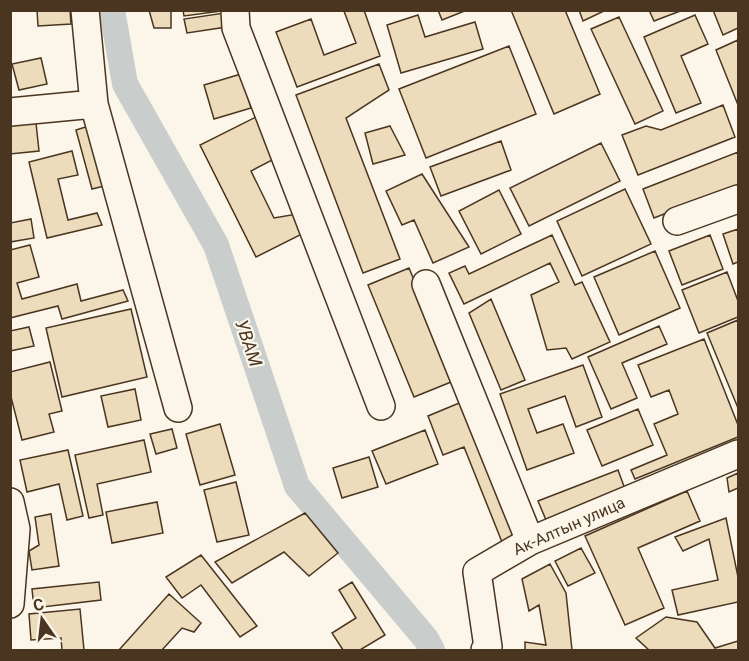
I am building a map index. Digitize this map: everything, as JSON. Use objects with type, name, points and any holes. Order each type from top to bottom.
[{"type":"street","points":[[85,10],[94,104],[178,408]]},
{"type":"street","points":[[235,10],[236,28],[381,406]]},
{"type":"street","points":[[10,112],[94,104]]},
{"type":"street","points":[[676,221],[738,198]]},
{"type":"street","points":[[426,284],[530,541]]},
{"type":"street","name":"Ак-Алтын улица","points":[[485,651],[488,647],[477,572],[530,541],[738,454]]},
{"type":"street","points":[[10,502],[16,529],[10,604]]},
{"type":"building","points":[[37,10],[70,10],[71,24],[38,26]]},
{"type":"building","points":[[149,10],[171,10],[171,28],[154,28]]},
{"type":"building","points":[[183,10],[229,10],[184,16]]},
{"type":"building","points":[[364,10],[380,56],[297,87],[276,32],[311,19],[324,55],[356,43],[344,11]]},
{"type":"building","points":[[438,10],[467,10],[442,20]]},
{"type":"building","points":[[511,10],[565,10],[600,94],[554,114]]},
{"type":"building","points":[[579,10],[606,10],[583,21]]},
{"type":"building","points":[[649,10],[683,10],[654,21]]},
{"type":"building","points":[[713,10],[738,10],[738,28],[723,35]]},
{"type":"building","points":[[231,12],[233,26],[187,33],[184,19]]},
{"type":"building","points":[[418,15],[425,37],[475,22],[483,49],[401,73],[387,25]]},
{"type":"building","points":[[695,15],[708,44],[681,56],[701,103],[676,113],[644,37]]},
{"type":"building","points":[[619,17],[663,111],[635,124],[591,29]]},
{"type":"building","points":[[738,40],[738,105],[716,50]]},
{"type":"building","points":[[509,46],[536,114],[426,158],[399,89]]},
{"type":"building","points":[[41,58],[47,84],[19,90],[12,64]]},
{"type":"building","points":[[379,64],[389,90],[346,118],[400,259],[363,273],[296,95]]},
{"type":"building","points":[[241,74],[251,108],[214,119],[204,85]]},
{"type":"building","points":[[723,105],[735,137],[638,175],[622,135],[646,126],[661,130]]},
{"type":"building","points":[[260,115],[280,156],[251,171],[274,218],[297,214],[306,232],[256,257],[200,145]]},
{"type":"building","points":[[36,123],[39,151],[10,154],[10,125]]},
{"type":"building","points":[[92,125],[108,185],[92,189],[76,130]]},
{"type":"building","points":[[390,126],[405,155],[373,164],[365,133]]},
{"type":"building","points":[[501,141],[511,170],[441,196],[430,167]]},
{"type":"building","points":[[601,143],[620,181],[529,226],[510,188]]},
{"type":"building","points":[[72,151],[78,175],[58,179],[68,220],[97,213],[102,225],[47,238],[29,162]]},
{"type":"building","points":[[738,152],[738,185],[654,218],[643,189]]},
{"type":"building","points":[[422,174],[469,247],[433,263],[414,220],[402,225],[386,191]]},
{"type":"building","points":[[625,189],[651,244],[582,276],[557,221]]},
{"type":"building","points":[[499,190],[521,234],[481,254],[459,211]]},
{"type":"building","points":[[31,219],[34,238],[10,242],[10,223]]},
{"type":"building","points":[[738,229],[738,262],[733,264],[723,234]]},
{"type":"building","points":[[552,235],[575,285],[582,282],[610,342],[572,359],[566,348],[547,350],[531,295],[559,282],[550,263],[464,304],[449,273],[465,266],[469,274]]},
{"type":"building","points":[[710,235],[723,269],[682,285],[669,251]]},
{"type":"building","points":[[30,245],[39,277],[17,283],[22,299],[77,284],[81,301],[123,290],[128,301],[62,319],[58,306],[10,318],[10,250]]},
{"type":"building","points":[[655,251],[680,308],[619,335],[594,277]]},
{"type":"building","points":[[409,268],[456,380],[414,397],[368,285]]},
{"type":"building","points":[[727,272],[738,301],[738,317],[699,333],[682,290]]},
{"type":"building","points":[[491,299],[525,380],[501,390],[469,313]]},
{"type":"building","points":[[131,309],[147,377],[62,397],[46,328]]},
{"type":"building","points":[[738,320],[738,408],[707,333]]},
{"type":"building","points":[[659,326],[667,344],[622,363],[637,398],[611,409],[588,357]]},
{"type":"building","points":[[29,327],[34,346],[10,351],[10,331]]},
{"type":"building","points":[[704,339],[738,425],[738,437],[635,479],[631,470],[667,455],[654,424],[678,414],[669,390],[651,397],[638,365]]},
{"type":"building","points":[[50,362],[62,411],[49,414],[54,432],[22,440],[10,393],[10,372]]},
{"type":"building","points":[[583,365],[602,417],[576,427],[565,396],[528,409],[537,433],[563,424],[574,453],[527,470],[500,394]]},
{"type":"building","points":[[135,389],[141,420],[108,427],[101,396]]},
{"type":"building","points":[[464,401],[518,535],[502,542],[464,447],[443,455],[428,416]]},
{"type":"building","points":[[638,409],[653,445],[602,466],[587,430]]},
{"type":"building","points":[[220,424],[235,475],[200,485],[186,434]]},
{"type":"building","points":[[172,429],[177,448],[156,454],[150,434]]},
{"type":"building","points":[[425,430],[438,464],[386,484],[372,451]]},
{"type":"building","points":[[144,440],[151,472],[97,484],[103,515],[89,518],[75,455]]},
{"type":"building","points":[[68,450],[83,516],[67,520],[59,484],[27,492],[20,460]]},
{"type":"building","points":[[369,457],[378,487],[342,498],[333,468]]},
{"type":"building","points":[[618,470],[625,489],[546,520],[538,501]]},
{"type":"building","points":[[738,473],[738,488],[729,492],[727,478]]},
{"type":"building","points":[[236,482],[249,535],[217,542],[204,490]]},
{"type":"building","points":[[687,491],[700,521],[638,548],[664,608],[625,625],[585,536]]},
{"type":"building","points":[[157,502],[163,533],[112,543],[106,512]]},
{"type":"building","points":[[305,513],[338,553],[309,576],[284,552],[232,583],[215,562]]},
{"type":"building","points":[[51,514],[59,566],[32,570],[29,551],[39,545],[35,517]]},
{"type":"building","points":[[726,518],[738,577],[738,602],[678,615],[672,590],[718,580],[709,539],[683,551],[675,537]]},
{"type":"building","points":[[581,548],[595,573],[568,586],[555,561]]},
{"type":"building","points":[[201,555],[257,626],[240,637],[201,585],[182,598],[166,577]]},
{"type":"building","points":[[550,564],[566,593],[572,650],[525,650],[525,642],[546,645],[539,605],[529,611],[522,579]]},
{"type":"building","points":[[99,582],[101,600],[34,608],[32,589]]},
{"type":"building","points":[[352,582],[385,635],[360,650],[343,650],[332,633],[356,618],[339,590]]},
{"type":"building","points":[[169,594],[201,623],[194,632],[182,628],[162,650],[119,650]]},
{"type":"building","points":[[80,609],[84,650],[62,650],[61,638],[31,640],[29,614]]},
{"type":"building","points":[[666,617],[697,622],[715,648],[738,641],[738,650],[649,650],[636,638]]},
{"type":"waterway","name":"УВАМ","points":[[112,10],[125,84],[216,245],[297,486],[426,639],[432,650]]}]
